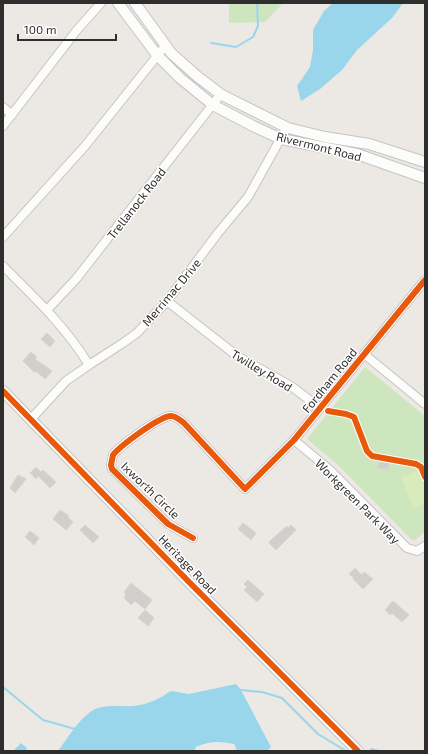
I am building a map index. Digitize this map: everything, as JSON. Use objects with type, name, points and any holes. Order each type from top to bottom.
[{"type":"street","points":[[3,126],[77,30],[101,3]]},
{"type":"street","name":"Rivermont Road","points":[[118,3],[157,55],[180,78],[214,105],[281,139],[357,154],[425,178]]},
{"type":"street","name":"Rivermont Road","points":[[135,3],[165,46],[198,78],[221,94],[287,127],[318,135],[369,144],[425,162]]},
{"type":"street","points":[[3,237],[85,146],[165,46]]},
{"type":"street","name":"Trellanock Road","points":[[47,310],[76,279],[214,105],[221,94]]},
{"type":"street","points":[[3,107],[12,115]]},
{"type":"street","name":"Merrimac Drive","points":[[31,419],[66,381],[132,336],[167,301],[218,233],[248,197],[287,127]]},
{"type":"street","points":[[3,266],[47,310],[78,346],[89,365]]},
{"type":"street","name":"Fordham Road","points":[[245,489],[294,440],[425,280]]},
{"type":"street","name":"Twilley Road","points":[[167,301],[237,356],[291,386],[320,408]]},
{"type":"street","points":[[364,354],[425,404]]},
{"type":"street","name":"Heritage Road","points":[[3,391],[189,582],[358,751]]},
{"type":"street","name":"Ixworth Circle","points":[[193,538],[168,524],[112,469],[112,455],[119,448],[133,437],[163,418],[170,416],[177,417],[245,489]]},
{"type":"street","name":"Workgreen Park Way","points":[[294,440],[330,470],[407,548],[416,551],[425,546]]},
{"type":"green space","points":[[229,3],[283,3],[265,22],[229,23]]},
{"type":"green space","points":[[365,367],[425,416],[425,531],[416,540],[412,540],[338,465],[307,439]]},
{"type":"green space","points":[[421,469],[425,480],[425,504],[413,508],[401,477]]},
{"type":"water","points":[[333,3],[403,3],[392,18],[357,50],[342,70],[320,89],[301,101],[297,86],[310,67],[313,50],[313,30],[324,11]]},
{"type":"water","points":[[236,684],[241,690],[271,747],[267,751],[237,751],[234,744],[219,742],[201,745],[196,747],[194,751],[58,751],[80,721],[89,713],[99,708],[144,704],[158,699],[171,691],[189,694]]},
{"type":"water","points":[[21,743],[27,748],[26,751],[13,751]]},
{"type":"building","points":[[47,333],[55,341],[50,347],[41,339]]},
{"type":"building","points":[[31,352],[37,357],[35,359],[52,371],[45,379],[36,371],[34,372],[23,361]]},
{"type":"building","points":[[379,462],[389,463],[388,469],[378,468]]},
{"type":"building","points":[[36,467],[41,472],[43,470],[56,482],[50,488],[38,476],[36,479],[30,473]]},
{"type":"building","points":[[18,475],[26,479],[15,493],[10,488]]},
{"type":"building","points":[[60,510],[69,516],[68,518],[73,522],[66,530],[53,519]]},
{"type":"building","points":[[243,523],[256,533],[251,540],[238,529]]},
{"type":"building","points":[[85,525],[99,537],[93,543],[80,530]]},
{"type":"building","points":[[291,525],[296,530],[276,550],[269,543],[270,541],[287,526],[288,528]]},
{"type":"building","points":[[30,531],[39,538],[34,545],[25,537]]},
{"type":"building","points":[[355,568],[362,575],[364,572],[373,579],[363,589],[349,574]]},
{"type":"building","points":[[248,580],[264,594],[257,602],[244,590],[247,587],[244,584]]},
{"type":"building","points":[[131,583],[152,600],[145,609],[135,601],[131,605],[124,598],[126,595],[124,592]]},
{"type":"building","points":[[393,601],[409,615],[402,622],[392,613],[390,615],[385,610]]},
{"type":"building","points":[[145,610],[154,618],[148,626],[138,618]]},
{"type":"waterway","points":[[211,43],[236,47],[253,37],[258,26],[257,3]]},
{"type":"waterway","points":[[3,687],[43,720],[75,729]]},
{"type":"waterway","points":[[241,690],[262,692],[282,698],[318,734],[346,751]]},
{"type":"waterway","points":[[371,749],[379,751]]},
{"type":"cycle path","points":[[193,538],[168,524],[112,469],[111,465],[113,455],[150,426],[166,417],[173,416],[184,423],[245,489],[294,440],[425,280]]},
{"type":"cycle path","points":[[3,391],[189,582],[358,751]]},
{"type":"cycle path","points":[[328,411],[354,417],[367,451],[372,456],[416,464],[421,467],[425,477]]}]
